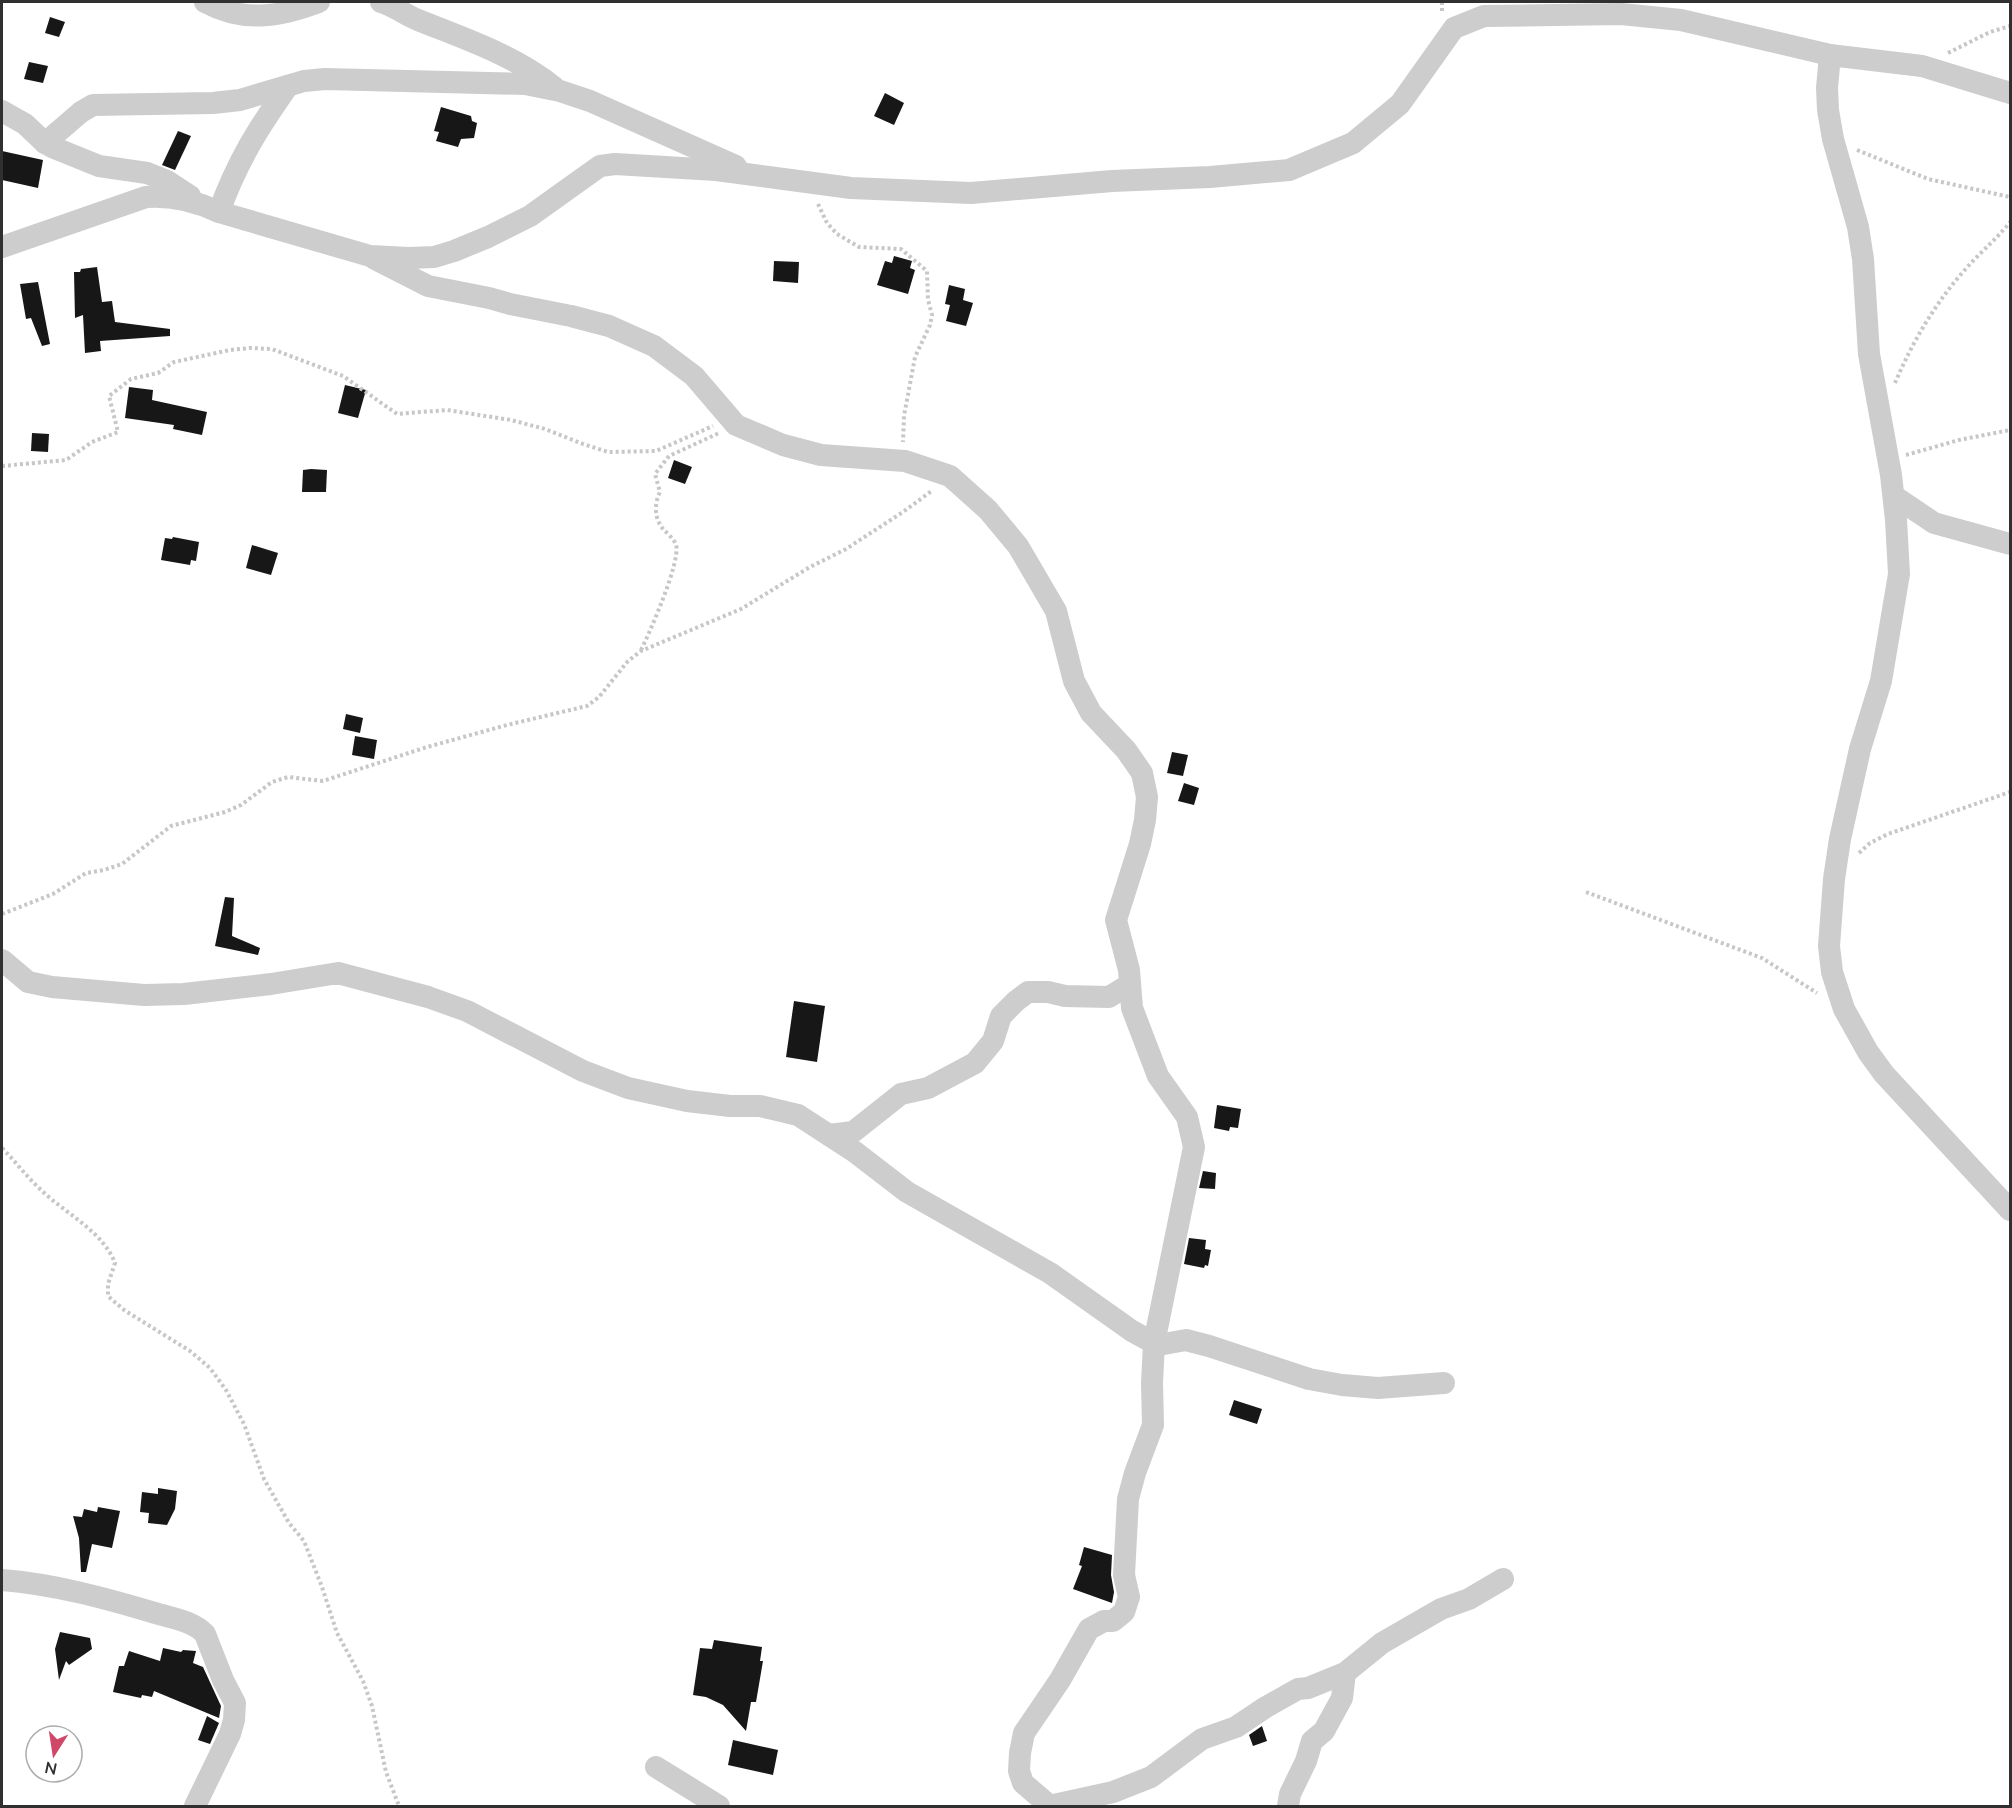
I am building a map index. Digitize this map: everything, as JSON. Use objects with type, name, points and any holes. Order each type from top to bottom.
[{"type":"street","points":[[205,2],[240,15],[260,16],[283,13],[319,2]]},
{"type":"street","points":[[381,2],[408,16],[485,47],[535,72],[560,91]]},
{"type":"street","points":[[370,256],[409,258],[434,256],[454,251],[530,216],[600,166],[615,164],[716,170],[851,189],[971,193],[1289,170],[1353,143],[1400,105],[1454,28],[1484,16],[1620,14],[1681,20],[1830,55],[1922,66],[2010,93]]},
{"type":"street","points":[[1830,55],[1828,110],[1833,139],[1858,227],[1863,259],[1869,354],[1889,460],[1899,574],[1881,681],[1860,749],[1849,795],[1836,870],[1829,946],[1832,972],[1844,1009],[1868,1052],[1884,1074],[2010,1210]]},
{"type":"street","points":[[45,143],[81,112],[93,105],[213,103],[240,100],[314,80],[489,82],[525,84],[590,100],[758,176]]},
{"type":"street","points":[[212,209],[252,139],[288,87]]},
{"type":"street","points":[[2,111],[25,124],[45,143],[99,166],[147,173],[167,181],[212,209]]},
{"type":"street","points":[[2,247],[146,197],[165,195],[370,256],[428,286],[609,326],[654,346],[694,376],[733,422],[783,445],[821,455],[905,461],[950,476],[988,510],[1018,546],[1056,611],[1074,681],[1091,713],[1126,750],[1142,772],[1147,797],[1145,820],[1140,844],[1116,920],[1129,970],[1132,1008],[1158,1076],[1187,1117],[1194,1146],[1154,1343],[1153,1425],[1128,1499],[1124,1575],[1129,1597],[1124,1612],[1113,1621],[1104,1621],[1089,1629],[1060,1680],[1024,1733],[1019,1771],[1023,1783],[1050,1806],[1113,1792],[1151,1777],[1202,1739],[1236,1727],[1298,1689],[1308,1688],[1345,1673],[1390,1639],[1441,1609],[1469,1599],[1503,1579]]},
{"type":"street","points":[[1893,496],[1934,523],[2010,544]]},
{"type":"street","points":[[2,960],[28,982],[52,987],[144,995],[184,994],[272,984],[338,973],[428,997],[467,1011],[582,1071],[628,1088],[687,1101],[769,1108],[798,1115],[855,1152],[907,1192],[1050,1273],[1123,1325],[1154,1343],[1164,1344],[1186,1340],[1309,1379],[1342,1384],[1378,1388],[1444,1383]]},
{"type":"street","points":[[829,1135],[853,1132],[902,1094],[928,1088],[975,1063],[993,1041],[1001,1016],[1028,992],[1109,998],[1130,984]]},
{"type":"street","points":[[2,1580],[30,1582],[121,1603],[201,1629],[234,1703],[234,1720],[230,1734],[195,1806]]},
{"type":"street","points":[[1288,1806],[1290,1794],[1306,1761],[1312,1741],[1324,1731],[1342,1698],[1345,1673]]},
{"type":"street","points":[[656,1767],[719,1806]]},
{"type":"path","points":[[1922,66],[1990,32],[2010,26]]},
{"type":"path","points":[[1833,139],[1928,179],[2010,196]]},
{"type":"path","points":[[808,183],[827,223],[837,234],[859,247],[901,249],[927,271],[928,300],[932,315],[930,325],[915,357],[908,387],[902,436],[905,461]]},
{"type":"path","points":[[1894,386],[1917,336],[1936,307],[1963,271],[1999,237],[2010,222]]},
{"type":"path","points":[[2,466],[66,460],[92,442],[118,432],[109,396],[131,378],[158,374],[174,362],[250,348],[272,350],[343,376],[397,414],[447,410],[511,420],[545,429],[608,452],[656,451],[733,422]]},
{"type":"path","points":[[641,651],[661,604],[676,557],[676,544],[661,527],[656,515],[655,502],[660,492],[656,474],[669,456],[733,422]]},
{"type":"path","points":[[1889,460],[1959,440],[2010,430]]},
{"type":"path","points":[[2,914],[53,894],[86,873],[123,864],[171,826],[225,812],[241,805],[272,782],[288,777],[323,781],[427,747],[587,706],[599,697],[627,661],[641,651],[741,609],[864,538],[950,476]]},
{"type":"path","points":[[1836,870],[1870,843],[1888,834],[2010,792]]},
{"type":"path","points":[[1586,892],[1762,958],[1844,1009]]},
{"type":"path","points":[[2,1148],[39,1188],[87,1227],[112,1255],[115,1263],[108,1284],[108,1296],[124,1310],[190,1351],[210,1368],[226,1390],[244,1424],[264,1479],[289,1523],[304,1541],[337,1633],[363,1681],[372,1706],[386,1772],[399,1806]]},
{"type":"building","points":[[50,17],[65,22],[59,37],[45,33]]},
{"type":"building","points":[[29,62],[48,66],[43,83],[24,79]]},
{"type":"building","points":[[885,93],[904,103],[894,125],[874,116]]},
{"type":"building","points":[[441,107],[471,116],[472,121],[477,123],[474,138],[461,139],[458,147],[436,141],[439,132],[434,131]]},
{"type":"building","points":[[178,131],[191,136],[175,170],[162,165]]},
{"type":"building","points":[[2,151],[43,160],[38,188],[2,180]]},
{"type":"building","points":[[894,256],[912,261],[910,268],[915,270],[908,294],[877,285],[885,261],[892,263]]},
{"type":"building","points":[[774,261],[799,262],[798,283],[773,281]]},
{"type":"building","points":[[97,267],[102,302],[112,301],[115,322],[170,329],[170,336],[100,341],[101,351],[85,353],[83,315],[75,318],[74,272]]},
{"type":"building","points":[[38,282],[50,344],[42,346],[31,318],[26,319],[20,284]]},
{"type":"building","points":[[949,285],[965,289],[963,300],[973,303],[966,326],[946,321],[950,305],[945,304]]},
{"type":"building","points":[[345,385],[366,390],[358,418],[338,413]]},
{"type":"building","points":[[129,387],[153,390],[152,400],[207,412],[202,435],[173,429],[174,425],[125,418]]},
{"type":"building","points":[[32,433],[49,434],[48,452],[31,451]]},
{"type":"building","points":[[674,460],[692,467],[685,484],[668,478]]},
{"type":"building","points":[[303,470],[327,470],[326,492],[302,492]]},
{"type":"building","points":[[173,537],[199,542],[196,561],[191,560],[190,565],[161,560],[165,538],[172,539]]},
{"type":"building","points":[[252,545],[278,553],[271,575],[246,568]]},
{"type":"building","points":[[346,714],[363,718],[360,733],[343,729]]},
{"type":"building","points":[[355,736],[377,740],[374,759],[352,755]]},
{"type":"building","points":[[1172,752],[1188,755],[1183,776],[1167,773]]},
{"type":"building","points":[[1184,783],[1199,788],[1194,805],[1178,801]]},
{"type":"building","points":[[225,897],[234,898],[232,936],[260,948],[258,955],[215,946]]},
{"type":"building","points":[[794,1001],[825,1006],[817,1062],[786,1057]]},
{"type":"building","points":[[1217,1105],[1241,1109],[1238,1128],[1230,1127],[1229,1131],[1214,1128]]},
{"type":"building","points":[[1203,1171],[1216,1173],[1215,1189],[1199,1188]]},
{"type":"building","points":[[1189,1238],[1206,1240],[1205,1249],[1211,1250],[1208,1266],[1205,1265],[1204,1268],[1184,1264]]},
{"type":"building","points":[[1234,1400],[1262,1409],[1257,1424],[1229,1415]]},
{"type":"building","points":[[158,1488],[177,1491],[175,1509],[167,1525],[148,1523],[149,1513],[140,1512],[142,1492],[158,1494]]},
{"type":"building","points":[[98,1507],[120,1511],[112,1548],[92,1544],[86,1572],[81,1572],[79,1538],[73,1516],[82,1517],[84,1509],[97,1512]]},
{"type":"building","points":[[1084,1547],[1112,1555],[1111,1575],[1114,1592],[1112,1603],[1073,1589],[1082,1566],[1079,1565]]},
{"type":"building","points":[[60,1632],[90,1638],[92,1649],[69,1665],[66,1661],[59,1680],[55,1649]]},
{"type":"building","points":[[714,1640],[762,1647],[760,1661],[763,1661],[756,1702],[751,1702],[746,1731],[723,1705],[706,1697],[693,1695],[700,1648],[712,1649]]},
{"type":"building","points":[[163,1648],[181,1652],[183,1650],[196,1651],[193,1663],[203,1667],[221,1706],[219,1718],[154,1691],[152,1697],[142,1695],[141,1698],[113,1692],[119,1666],[124,1666],[129,1651],[160,1661]]},
{"type":"building","points":[[207,1716],[219,1723],[210,1744],[198,1740]]},
{"type":"building","points":[[1262,1726],[1267,1741],[1253,1746],[1249,1735]]},
{"type":"building","points":[[733,1740],[778,1750],[773,1775],[728,1765]]}]
